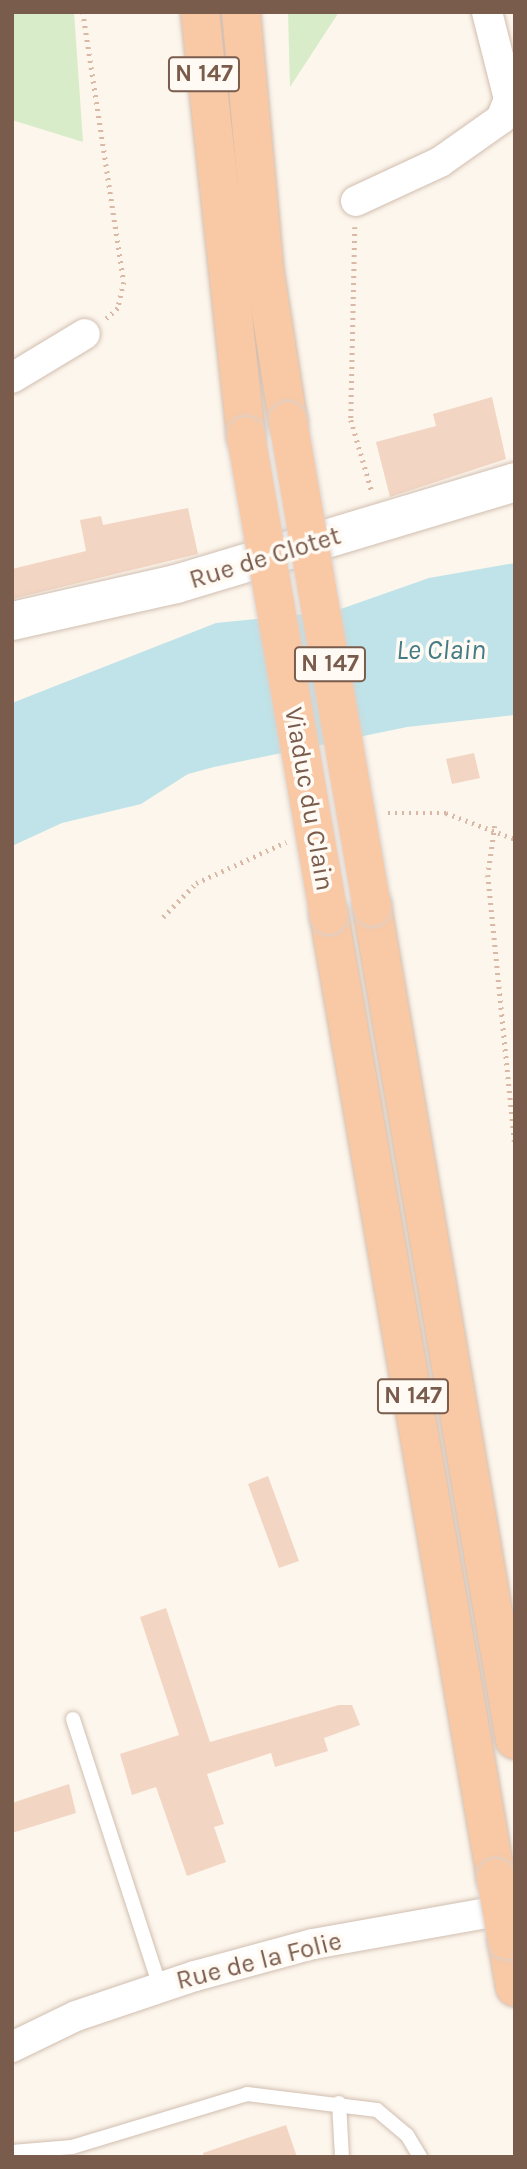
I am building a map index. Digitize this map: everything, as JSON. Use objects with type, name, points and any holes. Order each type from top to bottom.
[{"type":"highway","name":"Viaduc du Clain","points":[[200,12],[246,436],[506,1909]]},
{"type":"highway","name":"Viaduc du Clain","points":[[241,12],[262,249],[288,421],[515,1740]]},
{"type":"highway","name":"N 147","points":[[506,1909],[515,1987]]},
{"type":"main road","name":"Rue de Clotet","points":[[12,621],[176,584],[515,482]]},
{"type":"street","points":[[356,201],[440,162],[501,119],[509,99],[487,12]]},
{"type":"street","points":[[12,378],[85,334]]},
{"type":"street","name":"Rue de la Folie","points":[[12,2047],[160,1987],[313,1944],[506,1909]]},
{"type":"lane","points":[[73,1719],[160,1987]]},
{"type":"lane","points":[[12,2152],[72,2147],[228,2096],[339,2103],[392,2118],[420,2157]]},
{"type":"lane","points":[[339,2103],[342,2157]]},
{"type":"path","points":[[83,12],[124,282],[118,308],[85,334]]},
{"type":"path","points":[[356,201],[351,421],[381,523]]},
{"type":"path","points":[[495,826],[488,875],[515,1145]]},
{"type":"green space","points":[[12,12],[74,12],[83,142],[12,120]]},
{"type":"green space","points":[[288,12],[339,12],[290,87]]},
{"type":"water","name":"Le Clain","points":[[515,563],[515,715],[407,727],[214,767],[188,774],[141,804],[62,823],[12,846],[12,703],[216,623],[335,611],[429,578]]},
{"type":"building","points":[[492,397],[506,459],[390,497],[376,442],[436,426],[433,414]]},
{"type":"building","points":[[188,508],[198,554],[12,599],[12,569],[86,551],[80,520],[101,516],[103,525]]},
{"type":"building","points":[[474,753],[480,778],[452,784],[446,759]]},
{"type":"building","points":[[268,1476],[299,1561],[279,1568],[248,1484]]},
{"type":"building","points":[[166,1608],[210,1742],[339,1705],[352,1705],[360,1725],[324,1738],[328,1751],[275,1767],[271,1753],[207,1774],[224,1824],[214,1827],[226,1862],[187,1876],[156,1787],[132,1795],[120,1754],[179,1735],[140,1617]]},
{"type":"building","points":[[69,1784],[76,1813],[12,1833],[12,1803]]},
{"type":"building","points":[[286,2125],[297,2157],[204,2157],[203,2153]]}]
